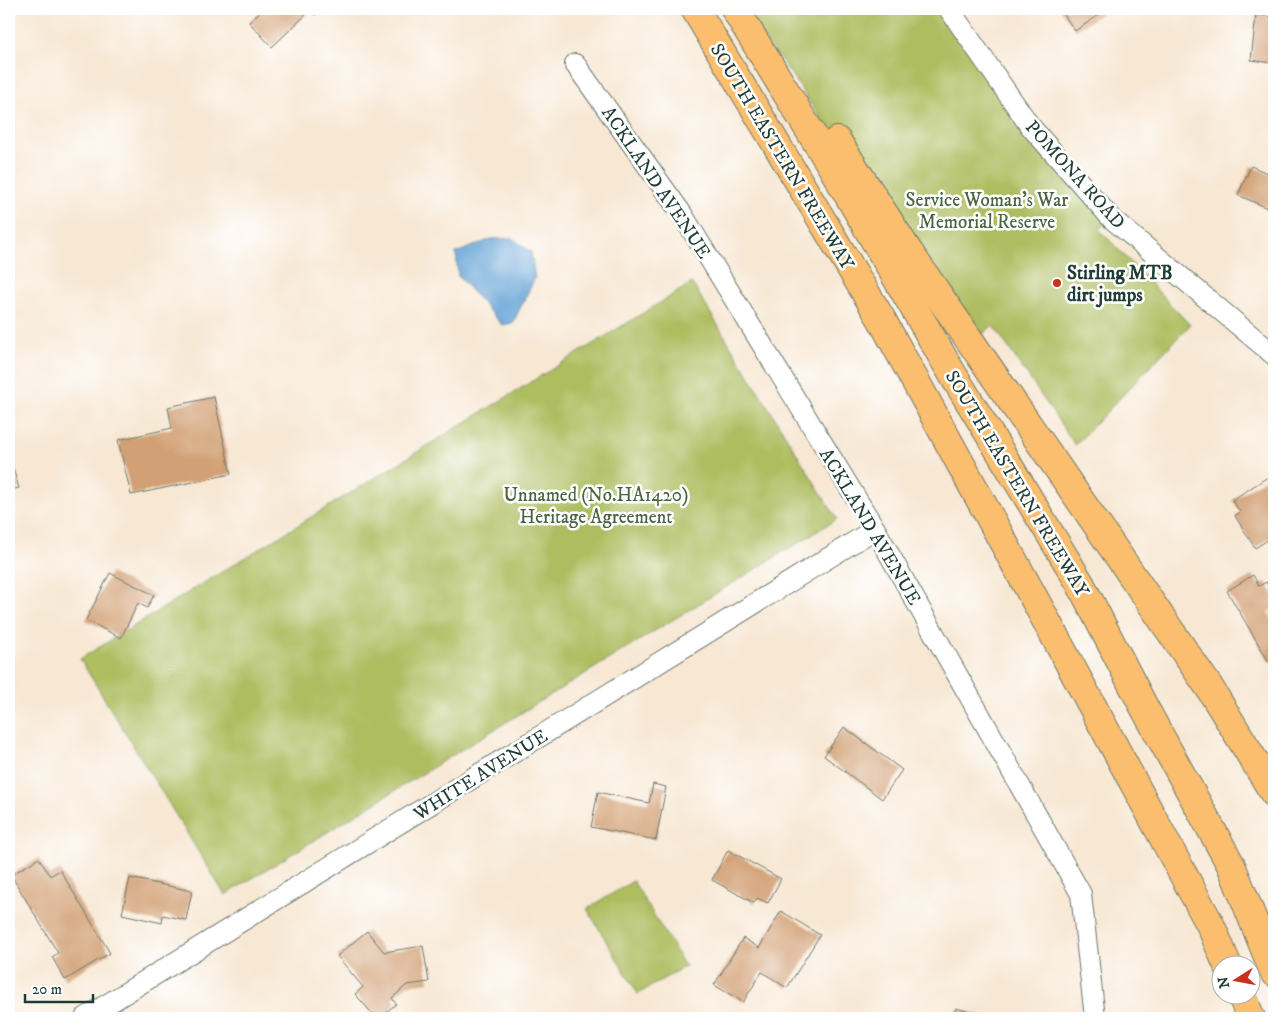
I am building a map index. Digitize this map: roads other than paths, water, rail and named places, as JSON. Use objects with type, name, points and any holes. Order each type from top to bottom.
[{"type":"highway","name":"SOUTH EASTERN FREEWAY","points":[[694,9],[882,320],[1206,917],[1223,954]]},
{"type":"highway","name":"SOUTH EASTERN FREEWAY","points":[[736,9],[832,167],[952,373],[1080,583],[1144,707],[1231,865],[1274,972]]},
{"type":"highway","points":[[739,9],[788,69],[908,251],[1208,687],[1274,793]]},
{"type":"highway","points":[[1245,1004],[1251,1018]]},
{"type":"street","name":"POMONA ROAD","points":[[950,9],[1030,126],[1111,218],[1274,356]]},
{"type":"street","name":"ACKLAND AVENUE","points":[[575,64],[682,214],[875,529],[1081,894],[1095,1018]]},
{"type":"street","name":"WHITE AVENUE","points":[[85,1018],[875,529]]},
{"type":"water","points":[[512,238],[531,252],[535,278],[513,323],[502,325],[458,276],[456,253],[491,239]]},
{"type":"place","name":"Stirling MTB dirt jumps","points":[[1057,283]]},
{"type":"park label","name":"Service Woman's War Memorial Reserve","points":[[987,210]]},
{"type":"park label","name":"Unnamed (No.HA1420) Heritage Agreement","points":[[596,505]]}]
